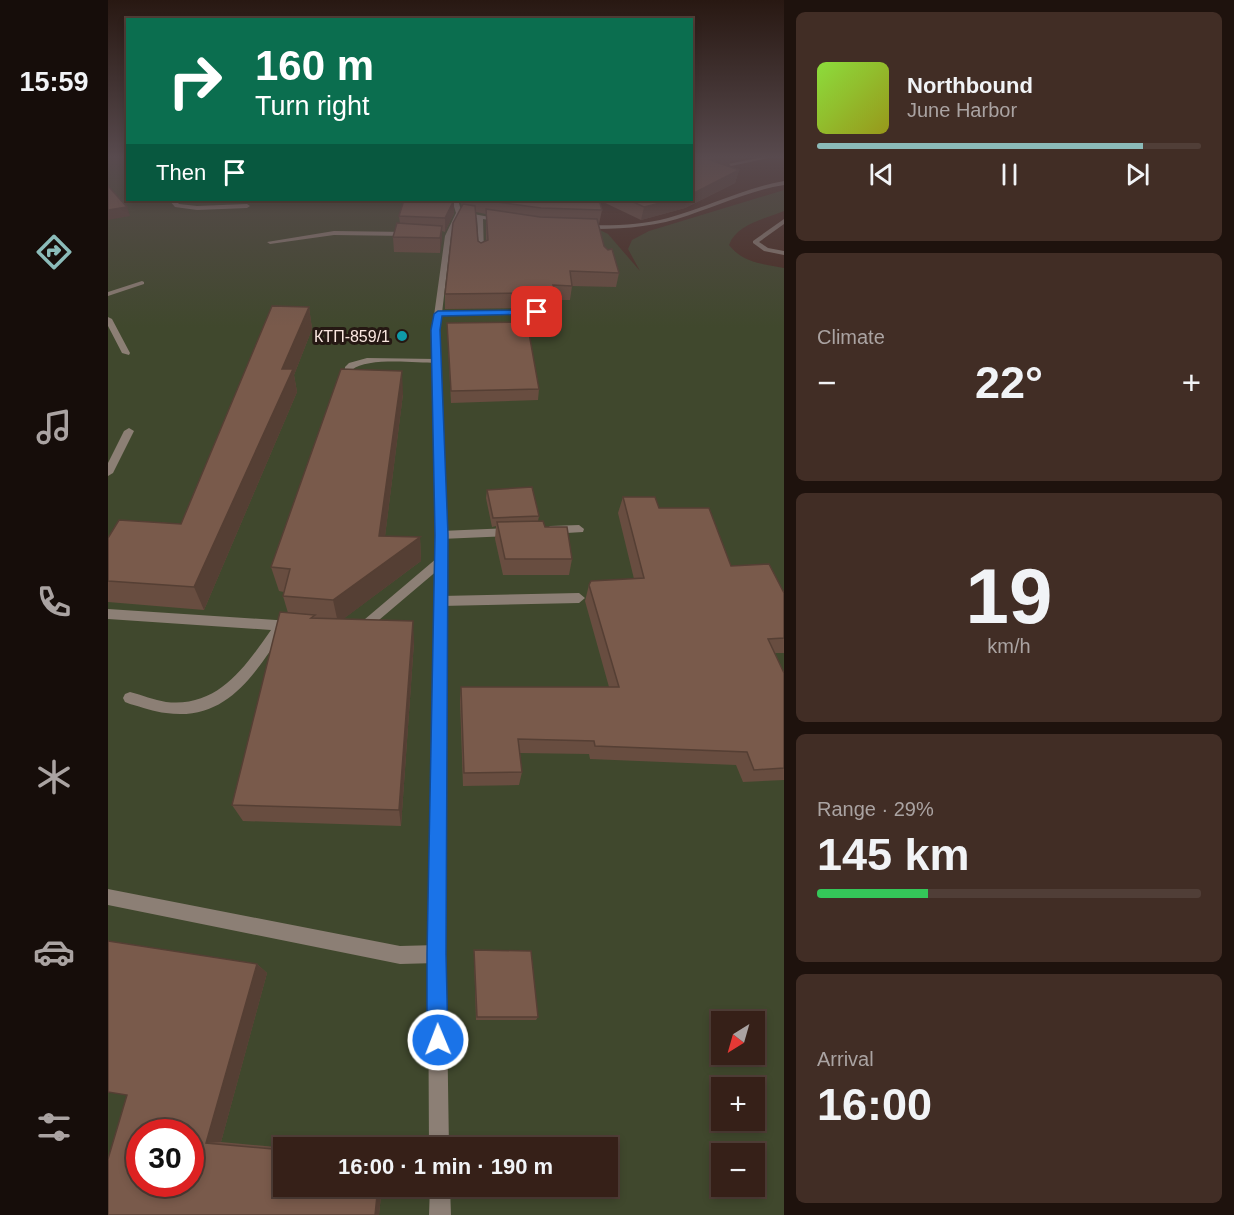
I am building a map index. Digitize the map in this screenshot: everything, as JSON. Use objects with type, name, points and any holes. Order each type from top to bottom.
[{"type":"street","points":[[439,1137],[436,954],[441,535],[436,362],[440,330],[438,314],[444,236],[454,214]]},
{"type":"street","points":[[472,214],[480,218],[510,222]]},
{"type":"street","points":[[576,227],[643,225],[685,214]]},
{"type":"street","points":[[480,218],[482,254]]},
{"type":"street","points":[[784,221],[755,242],[766,250],[784,253]]},
{"type":"street","points":[[599,228],[601,238]]},
{"type":"street","points":[[270,242],[334,233],[419,234]]},
{"type":"street","points":[[108,294],[141,283]]},
{"type":"street","points":[[438,314],[537,312],[558,315]]},
{"type":"street","points":[[108,319],[126,353]]},
{"type":"street","points":[[499,330],[544,329]]},
{"type":"street","points":[[346,382],[348,369],[359,362],[436,362]]},
{"type":"street","points":[[108,473],[129,431]]},
{"type":"street","points":[[543,530],[579,529]]},
{"type":"street","points":[[441,535],[520,531]]},
{"type":"street","points":[[348,631],[363,628],[441,561]]},
{"type":"street","points":[[441,601],[579,598]]},
{"type":"street","points":[[108,614],[303,627]]},
{"type":"street","points":[[129,698],[169,708],[207,705],[225,696],[243,679],[280,626]]},
{"type":"street","points":[[108,897],[400,955],[436,954]]},
{"type":"street","points":[[440,1197],[440,1215]]},
{"type":"green space","points":[[108,214],[567,214],[608,234],[640,271],[628,249],[632,240],[649,231],[706,214],[777,214],[745,227],[738,232],[729,245],[747,259],[784,268],[784,1215],[108,1215]]},
{"type":"building","points":[[400,214],[447,214],[445,218],[399,216]]},
{"type":"building","points":[[458,214],[476,214],[478,241],[481,243],[488,240],[486,214],[597,219],[604,246],[608,250],[612,249],[619,273],[570,271],[572,286],[553,285],[556,296],[539,293],[445,294],[453,223]]},
{"type":"building","points":[[397,223],[442,226],[440,238],[393,237]]},
{"type":"building","points":[[272,306],[309,307],[282,369],[293,369],[194,587],[108,581],[108,538],[119,520],[181,524]]},
{"type":"building","points":[[527,322],[539,389],[451,391],[447,323]]},
{"type":"building","points":[[341,369],[402,371],[379,536],[420,537],[333,600],[283,596],[290,569],[271,567]]},
{"type":"building","points":[[532,487],[539,516],[493,518],[487,490]]},
{"type":"building","points":[[623,497],[655,497],[659,508],[709,508],[731,566],[769,564],[784,593],[784,638],[768,639],[784,673],[784,768],[754,770],[747,752],[595,746],[594,741],[518,739],[522,772],[464,773],[461,687],[619,687],[589,585],[591,581],[644,578]]},
{"type":"building","points":[[543,521],[545,527],[567,527],[572,559],[505,559],[497,522]]},
{"type":"building","points":[[280,612],[315,615],[311,618],[413,621],[399,810],[232,805]]},
{"type":"building","points":[[108,941],[257,964],[206,1143],[273,1149],[273,1197],[377,1197],[375,1215],[108,1215],[108,1159],[127,1095],[108,1092]]},
{"type":"building","points":[[474,950],[531,951],[538,1017],[477,1017]]},
{"type":"place","name":"КТП-859/1","points":[[402,336]]},
{"type":"route","points":[[438,1040],[436,954],[441,601],[436,382],[438,314],[537,312]]}]
